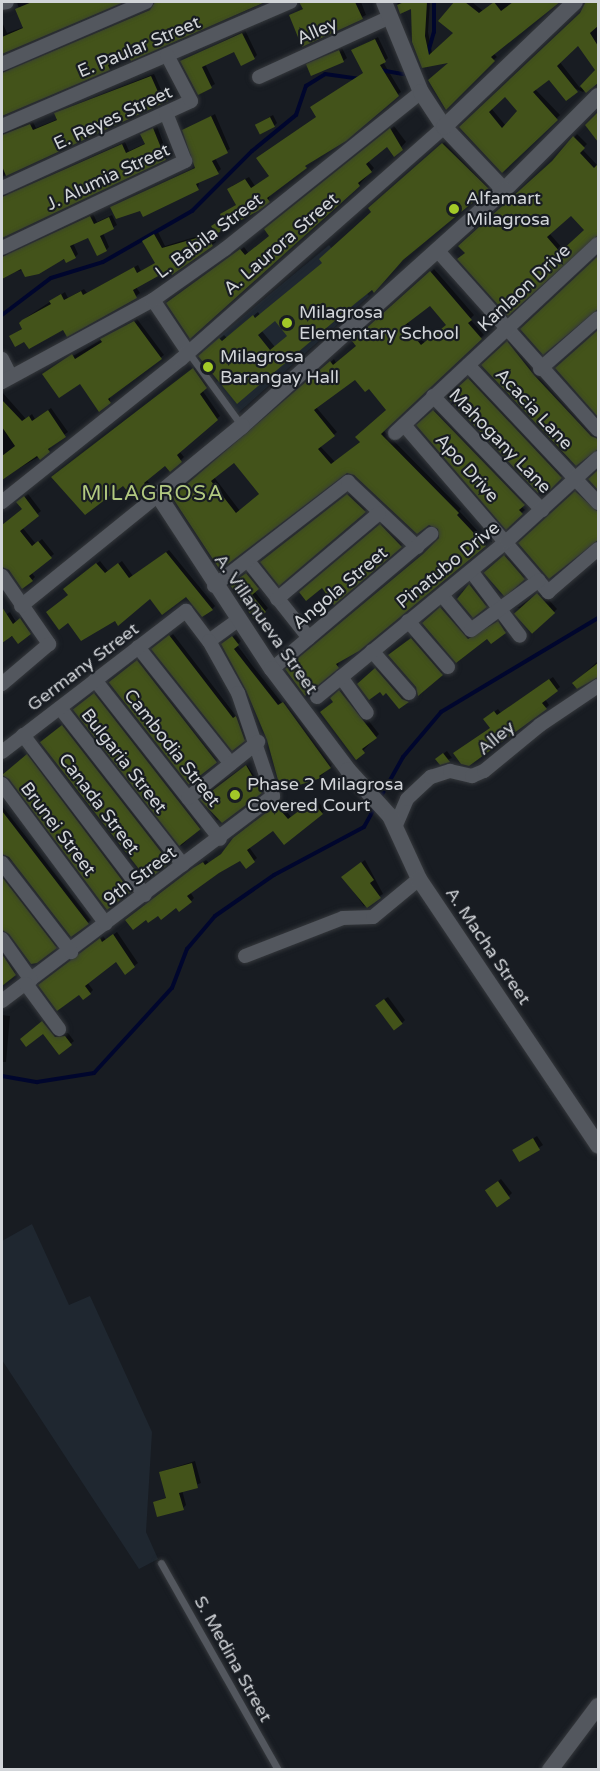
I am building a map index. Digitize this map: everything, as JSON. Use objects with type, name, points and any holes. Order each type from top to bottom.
[{"type":"street","points":[[2,3],[7,2]]},
{"type":"street","points":[[2,64],[146,2]]},
{"type":"street","name":"E. Paular Street","points":[[2,126],[290,2]]},
{"type":"street","points":[[384,2],[419,88],[444,127],[504,190]]},
{"type":"street","name":"A. Laurora Street","points":[[2,502],[188,352],[444,127],[575,2]]},
{"type":"street","name":"Alley","points":[[259,77],[390,17]]},
{"type":"street","name":"E. Reyes Street","points":[[2,188],[191,101],[166,55]]},
{"type":"street","name":"L. Babila Street","points":[[6,379],[153,300],[225,249],[419,88]]},
{"type":"street","points":[[21,606],[242,426],[504,190],[598,96]]},
{"type":"street","name":"J. Alumia Street","points":[[2,248],[184,161],[166,113]]},
{"type":"street","name":"Kanlaon Drive","points":[[399,429],[598,244]]},
{"type":"street","points":[[437,250],[540,369],[598,430]]},
{"type":"street","points":[[153,300],[188,352]]},
{"type":"street","points":[[540,369],[598,318]]},
{"type":"street","points":[[2,359],[6,379]]},
{"type":"street","name":"Acacia Lane","points":[[468,365],[598,503]]},
{"type":"street","name":"Mahogany Lane","points":[[433,396],[542,510]]},
{"type":"street","name":"Apo Drive","points":[[399,429],[507,541],[548,592],[598,549]]},
{"type":"street","name":"Pinatubo Drive","points":[[317,697],[507,541],[598,458]]},
{"type":"street","points":[[214,586],[348,482],[417,547]]},
{"type":"street","name":"A. Villanueva Street","points":[[158,495],[214,586],[272,669],[348,770]]},
{"type":"street","points":[[276,600],[380,513]]},
{"type":"street","name":"Angola Street","points":[[272,669],[431,534]]},
{"type":"street","points":[[248,561],[276,600],[309,638]]},
{"type":"street","points":[[471,571],[520,636]]},
{"type":"street","points":[[2,576],[48,644],[2,684]]},
{"type":"street","points":[[442,595],[471,630],[539,580]]},
{"type":"street","name":"Germany Street","points":[[2,752],[186,611],[209,640]]},
{"type":"street","points":[[188,798],[258,742],[238,693],[209,640],[238,620]]},
{"type":"street","points":[[408,621],[448,667]]},
{"type":"street","points":[[138,647],[231,764]]},
{"type":"street","points":[[372,651],[409,693]]},
{"type":"street","points":[[342,677],[367,713]]},
{"type":"street","name":"Cambodia Street","points":[[95,680],[220,839]]},
{"type":"street","name":"Alley","points":[[393,820],[407,799],[431,777],[450,771],[472,776],[484,771],[540,725],[598,686]]},
{"type":"street","name":"Bulgaria Street","points":[[60,708],[183,866]]},
{"type":"street","name":"Canada Street","points":[[23,735],[145,895]]},
{"type":"street","name":"9th Street","points":[[2,1001],[220,839],[273,796],[258,742]]},
{"type":"street","name":"A. Macha Street","points":[[348,770],[393,820],[419,879],[598,1145]]},
{"type":"street","name":"Brunei Street","points":[[2,784],[106,924]]},
{"type":"street","points":[[2,863],[70,952]]},
{"type":"street","points":[[245,956],[343,918],[374,917],[419,879]]},
{"type":"street","points":[[2,939],[58,1029]]},
{"type":"street","points":[[550,1770],[598,1706]]},
{"type":"lane","points":[[188,352],[242,426]]},
{"type":"lane","name":"S. Medina Street","points":[[161,1563],[278,1770]]},
{"type":"shaded area","name":"Milagrosa Elementary School","points":[[329,245],[369,296],[237,414],[213,385],[224,376],[202,351]]},
{"type":"shaded area","points":[[32,1224],[69,1305],[90,1296],[152,1432],[146,1532],[158,1559],[139,1569],[2,1360],[2,1241]]},
{"type":"building","points":[[32,2],[124,2],[2,54],[2,37],[23,28],[15,9]]},
{"type":"building","points":[[155,2],[263,3],[131,61],[129,57],[108,65],[110,70],[2,116],[2,73],[150,10]]},
{"type":"building","points":[[299,2],[355,2],[363,19],[302,47],[289,15],[303,9]]},
{"type":"building","points":[[404,2],[427,2],[425,36],[429,55],[453,33],[438,21],[454,2],[465,2],[479,13],[494,2],[501,11],[513,2],[560,2],[491,57],[495,61],[446,110],[428,80],[448,63],[422,68],[412,42],[411,9],[400,14],[397,5]]},
{"type":"building","points":[[598,2],[598,26],[590,33],[598,46],[598,83],[586,93],[580,86],[595,70],[578,46],[557,66],[578,92],[566,101],[549,80],[533,92],[558,120],[502,173],[459,127],[580,13],[585,3]],"holes":[[[505,97],[517,111],[502,128],[489,112]]]},
{"type":"building","points":[[242,33],[255,59],[241,66],[234,52],[202,67],[212,88],[198,95],[180,61]]},
{"type":"building","points":[[375,39],[386,62],[380,65],[399,96],[346,141],[305,166],[307,168],[267,198],[270,202],[216,234],[211,226],[222,219],[220,214],[236,205],[227,189],[245,179],[251,188],[269,176],[256,158],[316,117],[310,107],[363,73],[351,50]]},
{"type":"building","points":[[339,50],[344,62],[311,76],[306,64]]},
{"type":"building","points":[[151,76],[159,94],[164,92],[168,101],[6,176],[2,166],[2,135],[30,124],[33,130],[57,120],[54,113]]},
{"type":"building","points":[[598,112],[598,142],[585,125]]},
{"type":"building","points":[[211,116],[228,153],[212,161],[219,174],[196,184],[199,190],[143,217],[140,211],[116,219],[110,207],[195,168],[182,130]]},
{"type":"building","points":[[270,117],[275,127],[260,135],[255,125]]},
{"type":"building","points":[[153,128],[166,160],[2,238],[2,197],[122,144],[126,153],[145,144],[140,134]]},
{"type":"building","points":[[390,128],[403,150],[394,157],[387,147],[366,164],[372,172],[358,183],[360,186],[190,339],[166,303],[240,249],[245,255],[269,236],[264,229]]},
{"type":"building","points":[[573,136],[585,148],[580,153],[594,168],[598,164],[598,235],[508,316],[457,259],[465,253],[458,246],[552,161]],"holes":[[[571,216],[584,230],[560,252],[547,237]]]},
{"type":"building","points":[[442,143],[489,189],[403,260],[374,293],[372,290],[357,302],[237,404],[198,356],[219,338],[222,341],[253,315],[255,318],[322,263],[319,259],[371,212],[368,208]],"holes":[[[275,321],[287,336],[270,350],[258,335]]]},
{"type":"building","points":[[90,216],[94,224],[109,217],[114,229],[100,236],[107,251],[97,256],[88,238],[70,246],[76,258],[66,263],[64,259],[39,274],[25,277],[21,269],[2,279],[2,257]]},
{"type":"building","points":[[154,234],[162,248],[207,235],[213,246],[172,275],[169,270],[133,290],[137,298],[67,337],[63,330],[29,349],[24,342],[15,347],[9,336],[22,329],[19,323],[22,320],[51,304],[49,301],[61,294],[64,300],[81,291],[83,295],[134,267],[137,273],[155,263],[142,241]]},
{"type":"building","points":[[598,256],[598,309],[543,355],[520,329]]},
{"type":"building","points":[[430,271],[472,320],[468,323],[482,339],[381,434],[459,513],[457,515],[486,546],[359,651],[336,664],[339,668],[305,696],[285,669],[423,554],[439,538],[438,529],[429,525],[417,534],[354,475],[347,473],[220,570],[172,497],[330,361],[333,365],[356,346],[352,341]],"holes":[[[430,306],[446,325],[421,345],[405,325]],[[355,380],[365,392],[369,389],[386,410],[355,437],[360,442],[331,464],[318,449],[335,436],[314,410]],[[234,463],[259,494],[236,513],[211,481]]]},
{"type":"building","points":[[134,321],[162,359],[108,399],[111,403],[99,412],[80,384],[59,398],[42,374],[72,354],[75,359],[102,342],[100,339]]},
{"type":"building","points":[[598,330],[598,417],[555,368]]},
{"type":"building","points":[[507,341],[534,375],[591,436],[598,439],[598,449],[576,466],[481,365]]},
{"type":"building","points":[[193,368],[207,388],[200,394],[218,420],[177,455],[182,462],[170,472],[165,466],[144,483],[148,488],[134,499],[123,486],[85,515],[51,477]]},
{"type":"building","points":[[468,378],[562,478],[548,492],[544,487],[538,493],[447,397]]},
{"type":"building","points":[[2,400],[22,421],[29,416],[32,421],[48,410],[66,437],[48,449],[50,452],[40,460],[37,456],[2,480],[2,456],[15,446],[2,427]]},
{"type":"building","points":[[433,410],[525,505],[519,510],[523,514],[506,530],[416,425]]},
{"type":"building","points":[[598,470],[598,490],[588,479]]},
{"type":"building","points":[[575,491],[598,512],[598,540],[549,579],[518,543]]},
{"type":"building","points":[[347,494],[366,512],[279,586],[260,562]]},
{"type":"building","points":[[24,496],[39,516],[20,531],[32,546],[38,541],[52,558],[29,576],[33,581],[22,589],[9,570],[2,567],[2,525],[22,509],[16,502]]},
{"type":"building","points":[[380,524],[402,547],[334,605],[322,588],[306,601],[299,592]]},
{"type":"building","points":[[166,552],[213,610],[202,617],[186,597],[162,615],[150,599],[118,626],[115,621],[81,641],[68,623],[59,630],[46,612],[68,595],[63,589],[96,563],[105,573],[118,563],[129,578]]},
{"type":"building","points":[[504,555],[525,579],[505,597],[484,573]]},
{"type":"building","points":[[246,573],[259,589],[252,595],[266,612],[255,621],[230,585]]},
{"type":"building","points":[[469,584],[487,607],[473,618],[457,599]]},
{"type":"building","points":[[537,593],[555,613],[532,634],[514,614]]},
{"type":"building","points":[[2,607],[13,624],[20,618],[31,634],[18,644],[12,636],[2,643]]},
{"type":"building","points":[[440,607],[468,639],[498,621],[506,633],[491,644],[487,639],[456,663],[422,623]]},
{"type":"building","points":[[169,635],[233,718],[236,716],[245,741],[232,751],[151,649]]},
{"type":"building","points":[[232,636],[239,645],[234,649],[278,705],[283,702],[331,768],[319,776],[321,778],[281,791],[267,740],[246,690],[221,644]]},
{"type":"building","points":[[411,638],[443,675],[418,696],[416,687],[388,655]]},
{"type":"building","points":[[137,660],[217,762],[189,785],[109,682]]},
{"type":"building","points":[[598,663],[598,677],[577,689],[572,683]]},
{"type":"building","points":[[375,668],[402,699],[409,702],[399,709],[386,693],[383,696],[380,692],[369,700],[357,684]]},
{"type":"building","points":[[549,679],[558,691],[542,703],[547,709],[469,766],[461,764],[453,753],[490,728],[483,719],[494,711],[497,715]]},
{"type":"building","points":[[339,690],[377,738],[362,749],[365,753],[356,760],[320,712],[333,702],[330,698]]},
{"type":"building","points":[[94,693],[201,829],[179,846],[73,710]]},
{"type":"building","points":[[62,725],[170,863],[148,880],[40,742]]},
{"type":"building","points":[[443,753],[450,762],[440,765],[435,759]]},
{"type":"building","points":[[27,754],[131,892],[107,910],[9,779],[2,775]]},
{"type":"building","name":"Phase 2 Milagrosa Covered Court","points":[[246,765],[262,793],[222,823],[200,800]]},
{"type":"building","points":[[312,801],[323,814],[284,845],[273,831],[247,850],[255,862],[246,869],[240,861],[219,873],[187,896],[192,902],[179,912],[176,908],[161,920],[158,916],[148,923],[146,920],[133,930],[125,920],[193,868],[203,862],[205,865],[221,854],[233,838],[276,805],[288,819]]},
{"type":"building","points":[[2,811],[89,924],[71,937],[9,857],[2,854]]},
{"type":"building","points":[[361,862],[374,880],[370,883],[381,898],[367,908],[341,877]]},
{"type":"building","points":[[2,877],[57,948],[37,963],[31,964],[9,934],[2,930]]},
{"type":"building","points":[[113,934],[135,967],[125,975],[116,962],[85,986],[91,994],[83,1000],[79,995],[57,1011],[38,985],[100,938],[102,942]]},
{"type":"building","points":[[2,954],[16,975],[2,986]]},
{"type":"building","points":[[384,999],[403,1024],[394,1030],[375,1006]]},
{"type":"building","points":[[42,1021],[55,1037],[65,1036],[72,1045],[59,1055],[43,1034],[26,1047],[20,1039]]},
{"type":"building","points":[[533,1138],[540,1150],[519,1162],[512,1150]]},
{"type":"building","points":[[498,1181],[510,1198],[497,1207],[485,1190]]},
{"type":"building","points":[[192,1463],[198,1488],[179,1493],[184,1510],[157,1517],[153,1502],[166,1498],[159,1472]]},
{"type":"waterway","points":[[427,56],[434,32],[434,2]]},
{"type":"waterway","points":[[380,70],[408,75]]},
{"type":"waterway","points":[[2,315],[51,278],[103,262],[192,211],[252,151],[296,115],[306,86],[325,74],[360,79]]},
{"type":"waterway","points":[[380,798],[403,757],[441,712],[598,618]]},
{"type":"waterway","points":[[2,1076],[37,1082],[94,1073],[172,988],[187,949],[215,916],[274,875],[364,827],[375,807]]},
{"type":"place","name":"Alfamart Milagrosa","points":[[454,209]]},
{"type":"place","name":"Milagrosa Elementary School","points":[[287,323]]},
{"type":"place","name":"Milagrosa Barangay Hall","points":[[208,367]]},
{"type":"place","name":"Phase 2 Milagrosa Covered Court","points":[[235,795]]},
{"type":"district","name":"MILAGROSA","points":[[153,494]]}]
